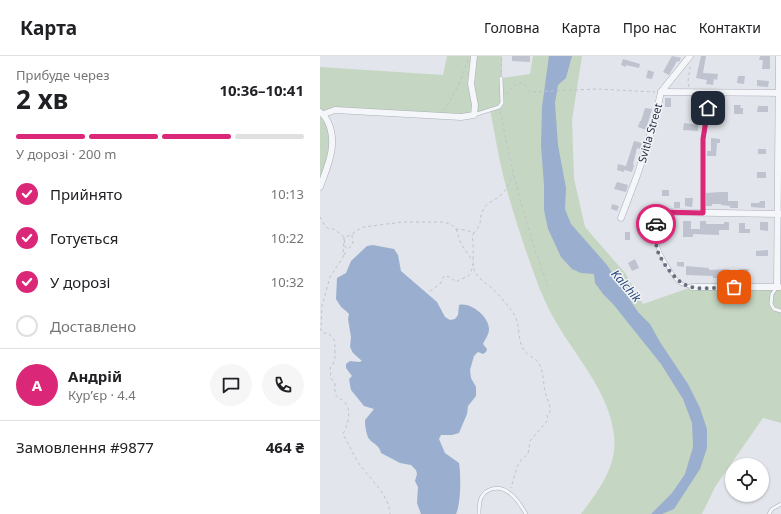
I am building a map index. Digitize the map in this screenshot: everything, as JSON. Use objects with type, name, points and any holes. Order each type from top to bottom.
[{"type":"street","points":[[320,187],[332,154],[333,141],[331,129],[322,113],[335,110],[461,117],[474,115],[475,105],[471,84],[474,56]]},
{"type":"street","points":[[692,287],[779,287],[779,56]]},
{"type":"street","points":[[661,92],[690,59]]},
{"type":"street","name":"Svitla Street","points":[[621,218],[638,173],[654,123],[661,92],[780,93]]},
{"type":"street","points":[[661,212],[779,214]]},
{"type":"lane","points":[[474,115],[500,107],[502,103],[501,78]]},
{"type":"lane","points":[[703,213],[703,139],[710,93]]},
{"type":"lane","points":[[661,212],[656,219],[655,236],[658,251],[677,280],[692,287]]},
{"type":"lane","points":[[779,287],[772,294],[771,304],[774,309],[781,311]]},
{"type":"lane","points":[[479,514],[482,496],[487,491],[494,488],[502,488],[509,492],[526,514]]},
{"type":"lane","points":[[769,514],[772,509],[781,504]]},
{"type":"path","points":[[435,116],[446,108],[460,82],[469,56]]},
{"type":"path","points":[[501,78],[502,56]]},
{"type":"path","points":[[690,59],[688,84],[692,92]]},
{"type":"path","points":[[502,103],[515,84],[523,83],[530,92],[598,89],[661,92]]},
{"type":"path","points":[[500,107],[513,174],[531,237],[548,286]]},
{"type":"path","points":[[509,492],[517,467],[521,460],[528,454],[530,441],[548,420],[547,415],[551,408],[545,392],[541,368],[538,362],[523,350],[516,318],[512,310],[494,290],[478,277],[474,271],[474,249],[472,236],[480,227],[482,212],[490,202],[494,201],[504,192],[513,174]]},
{"type":"path","points":[[320,217],[325,226],[329,229],[334,229],[340,232],[344,237],[345,247],[348,249]]},
{"type":"path","points":[[344,237],[352,235],[363,227],[412,221],[444,222],[452,225],[456,229],[461,244],[474,262]]},
{"type":"path","points":[[456,229],[474,233]]},
{"type":"path","points":[[352,235],[353,244],[348,249],[330,277],[322,306],[320,324],[321,330],[324,333],[328,333],[335,341],[334,350],[336,356],[335,362],[330,368],[330,377],[335,384],[335,393],[339,399],[347,405],[349,420],[343,434],[357,460],[384,497],[390,509],[390,514]]},
{"type":"path","points":[[343,257],[344,237]]},
{"type":"path","points":[[430,292],[440,284],[444,276],[456,282],[466,279],[474,262]]},
{"type":"green space","points":[[447,56],[502,56],[502,78],[530,74],[533,56],[582,56],[572,120],[574,179],[585,227],[625,273],[643,304],[692,287],[781,287],[781,423],[763,418],[735,458],[725,458],[725,473],[715,487],[702,514],[581,514],[600,487],[610,468],[614,446],[614,435],[611,419],[598,388],[560,330],[544,300],[511,206],[500,162],[490,110],[474,115],[335,110],[324,114],[333,141],[320,187],[320,67],[443,75]]},
{"type":"water","points":[[549,56],[572,56],[566,78],[558,85],[555,103],[558,145],[566,188],[565,209],[571,224],[607,265],[638,312],[650,324],[688,384],[700,408],[707,429],[707,448],[700,469],[674,509],[662,514],[651,514],[672,493],[685,474],[693,447],[692,423],[683,399],[661,364],[613,304],[603,294],[595,283],[594,274],[581,273],[572,269],[561,257],[548,229],[544,210],[541,146],[542,107]]},
{"type":"water","points":[[373,245],[394,249],[398,255],[401,271],[437,302],[445,317],[450,320],[455,319],[458,315],[459,305],[464,305],[478,311],[483,315],[488,324],[488,333],[483,344],[487,349],[486,352],[483,354],[478,352],[474,356],[470,370],[471,378],[476,387],[476,396],[468,406],[467,414],[459,433],[452,435],[441,435],[439,439],[445,453],[459,463],[460,489],[459,503],[456,514],[421,514],[417,503],[418,487],[415,481],[417,474],[416,470],[411,465],[400,463],[381,453],[378,447],[370,440],[367,433],[365,420],[374,409],[364,406],[351,390],[349,379],[352,376],[346,368],[346,364],[350,361],[362,361],[353,353],[350,347],[351,337],[348,319],[349,314],[341,307],[336,299],[337,278],[346,273],[351,261],[367,246]]},
{"type":"building","points":[[512,56],[530,56],[530,62],[512,61]]},
{"type":"building","points":[[672,56],[681,58],[679,62],[677,61],[669,75],[663,72]]},
{"type":"building","points":[[701,56],[706,56],[703,73],[718,74],[717,80],[714,79],[713,85],[706,84],[707,80],[696,78]]},
{"type":"building","points":[[760,56],[770,56],[770,69],[762,69],[763,60],[759,60]]},
{"type":"building","points":[[623,59],[640,64],[639,68],[621,65]]},
{"type":"building","points":[[648,70],[654,72],[652,79],[646,78]]},
{"type":"building","points":[[738,76],[745,76],[744,84],[737,83]]},
{"type":"building","points":[[757,80],[769,81],[768,87],[757,86]]},
{"type":"building","points":[[665,98],[671,98],[671,107],[665,107]]},
{"type":"building","points":[[715,101],[721,102],[721,108],[715,108]]},
{"type":"building","points":[[694,104],[700,105],[699,114],[693,113]]},
{"type":"building","points":[[734,105],[741,105],[740,108],[743,108],[743,114],[734,114]]},
{"type":"building","points":[[758,106],[768,106],[768,112],[757,112]]},
{"type":"building","points":[[645,108],[652,109],[646,130],[638,127]]},
{"type":"building","points":[[684,123],[698,125],[698,131],[683,130]]},
{"type":"building","points":[[711,138],[720,139],[720,143],[717,143],[716,156],[707,156],[707,151],[711,151]]},
{"type":"building","points":[[634,141],[642,143],[640,149],[637,148],[632,172],[617,170],[618,164],[626,166]]},
{"type":"building","points":[[758,149],[766,149],[766,154],[758,154]]},
{"type":"building","points":[[757,172],[766,172],[766,178],[757,178]]},
{"type":"building","points":[[617,182],[628,185],[626,192],[614,189]]},
{"type":"building","points":[[662,190],[669,190],[669,196],[662,196]]},
{"type":"building","points":[[728,192],[728,201],[738,201],[738,208],[730,208],[730,206],[721,204],[706,206],[706,193]]},
{"type":"building","points":[[685,198],[693,198],[692,207],[685,206]]},
{"type":"building","points":[[760,201],[765,201],[765,208],[751,207],[751,203],[759,203]]},
{"type":"building","points":[[674,202],[680,202],[680,208],[674,208]]},
{"type":"building","points":[[612,204],[619,206],[617,211],[611,209]]},
{"type":"building","points":[[666,221],[673,221],[673,233],[670,233],[670,235],[666,235]]},
{"type":"building","points":[[683,221],[691,221],[691,229],[700,229],[700,221],[706,221],[706,224],[724,224],[724,222],[729,222],[729,230],[719,230],[719,235],[693,234],[693,237],[683,237]]},
{"type":"building","points":[[760,222],[768,222],[768,231],[760,230]]},
{"type":"building","points":[[739,223],[745,223],[745,229],[750,229],[750,233],[739,233]]},
{"type":"building","points":[[625,232],[630,232],[630,240],[625,240]]},
{"type":"building","points":[[768,250],[768,256],[756,256],[756,251]]},
{"type":"building","points":[[635,259],[639,268],[632,271],[628,263]]},
{"type":"building","points":[[677,262],[684,262],[684,267],[677,266]]},
{"type":"building","points":[[686,266],[709,268],[709,270],[729,269],[729,273],[739,273],[739,269],[749,269],[748,275],[745,275],[745,277],[713,278],[713,276],[686,275]]},
{"type":"way so far","points":[[656,224],[655,236],[658,251],[677,280],[692,287],[734,287]]},
{"type":"route","points":[[656,224],[656,219],[661,212],[703,213],[703,139],[708,108]]},
{"type":"water label","name":"Kalchik","points":[[626,286]]}]
